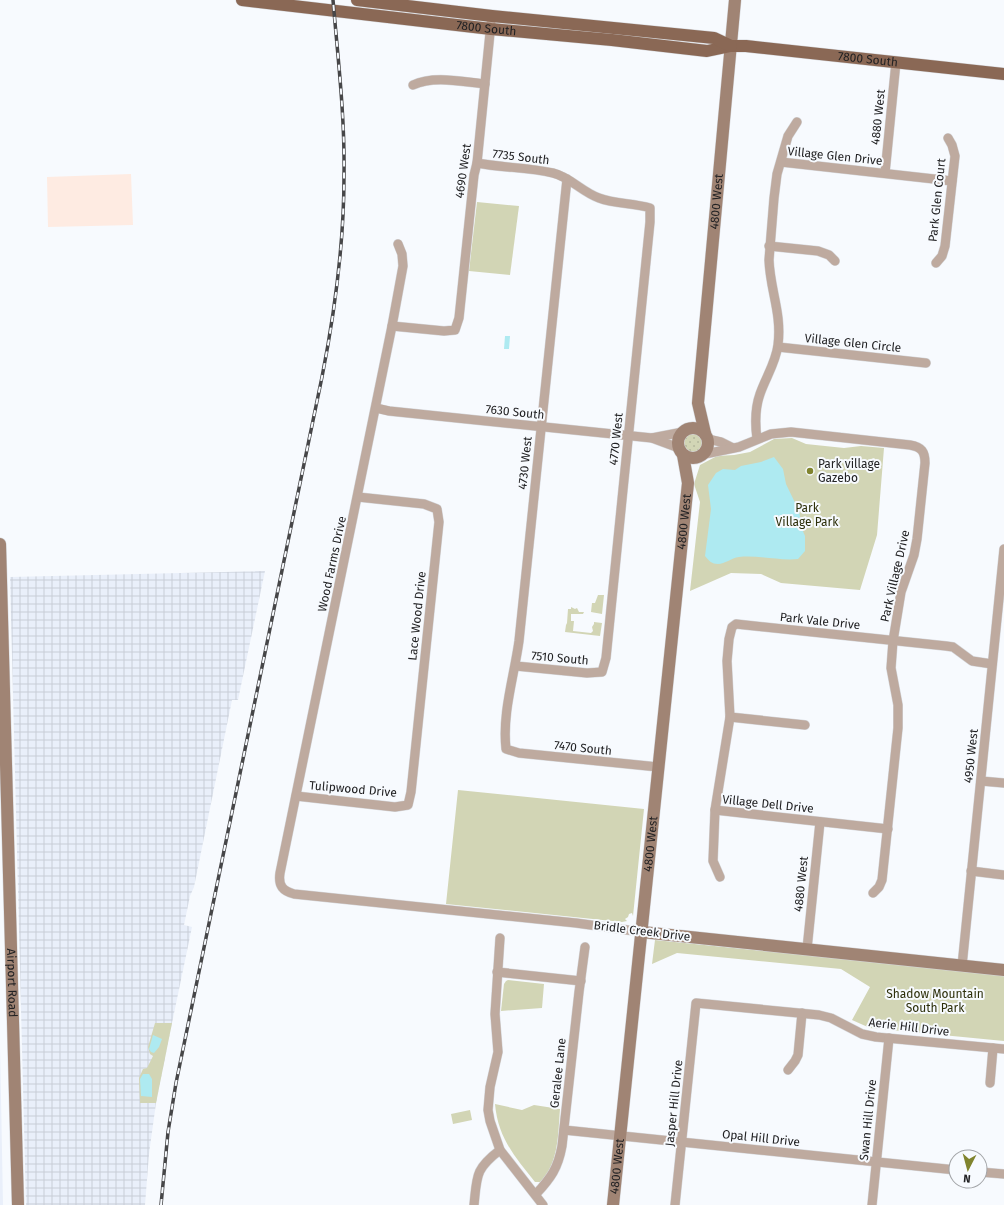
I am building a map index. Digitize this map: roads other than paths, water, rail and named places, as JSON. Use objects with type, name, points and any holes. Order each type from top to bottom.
[{"type":"main road","name":"7800 South","points":[[242,0],[491,29],[612,40],[707,51],[731,46],[1004,74]]},
{"type":"main road","name":"7800 South","points":[[357,0],[492,16],[714,38],[731,46]]},
{"type":"main road","name":"4800 West","points":[[688,483],[702,455],[708,448],[698,404],[735,0]]},
{"type":"main road","name":"4800 West","points":[[613,1205],[688,483],[678,440],[685,431],[698,404]]},
{"type":"main road","points":[[685,431],[696,428],[706,436]]},
{"type":"main road","points":[[681,452],[691,458],[702,455]]},
{"type":"main road","name":"Airport Road","points":[[0,544],[18,1205]]},
{"type":"main road","name":"Bridle Creek Drive","points":[[642,932],[1004,970]]},
{"type":"street","name":"4690 West","points":[[392,326],[444,331],[455,330],[459,318],[492,16]]},
{"type":"street","name":"4880 West","points":[[885,173],[896,62]]},
{"type":"street","points":[[413,85],[421,81],[434,79],[485,84]]},
{"type":"street","points":[[781,162],[788,136],[797,122]]},
{"type":"street","name":"Park Glen Court","points":[[936,263],[942,256],[945,246],[955,156],[948,138]]},
{"type":"street","name":"Village Glen Drive","points":[[757,439],[756,422],[760,395],[778,347],[779,322],[769,270],[769,246],[775,184],[781,162],[952,180]]},
{"type":"street","name":"7735 South","points":[[477,163],[554,173],[567,179],[598,198],[637,204],[650,208]]},
{"type":"street","name":"4730 West","points":[[506,749],[505,737],[508,705],[516,666],[519,641],[567,179]]},
{"type":"street","name":"4770 West","points":[[602,672],[606,658],[650,222],[650,208]]},
{"type":"street","name":"Wood Farms Drive","points":[[282,889],[279,879],[280,873],[358,498],[403,266],[402,254],[398,244]]},
{"type":"street","points":[[769,246],[818,251],[828,255],[835,261]]},
{"type":"street","name":"Village Glen Circle","points":[[778,347],[926,363]]},
{"type":"street","name":"7630 South","points":[[376,408],[388,411],[652,438],[685,431]]},
{"type":"street","name":"Park Village Drive","points":[[702,455],[739,447],[771,434],[791,432],[910,445],[916,446],[923,450],[925,463],[917,539],[914,555],[901,592],[893,641],[891,668],[899,715],[882,880],[879,887],[873,893]]},
{"type":"street","points":[[706,436],[733,448]]},
{"type":"street","name":"7630 South","points":[[652,438],[681,452]]},
{"type":"street","name":"Lace Wood Drive","points":[[358,498],[424,504],[437,509],[438,522],[433,582],[411,792],[408,805]]},
{"type":"street","name":"4950 West","points":[[962,966],[992,664],[1000,628],[1004,549]]},
{"type":"street","name":"Park Vale Drive","points":[[736,624],[953,647],[972,661],[992,664]]},
{"type":"street","name":"Village Dell Drive","points":[[736,624],[732,627],[731,631],[727,661],[730,717],[715,810],[888,828]]},
{"type":"street","name":"7510 South","points":[[516,666],[588,674],[602,672]]},
{"type":"street","points":[[730,717],[806,725]]},
{"type":"street","name":"7470 South","points":[[506,749],[519,753],[658,768]]},
{"type":"street","points":[[981,781],[1004,783]]},
{"type":"street","name":"Tulipwood Drive","points":[[296,796],[395,807],[408,805]]},
{"type":"street","points":[[715,810],[713,861],[720,877]]},
{"type":"street","name":"4880 West","points":[[807,949],[820,822]]},
{"type":"street","points":[[971,871],[1004,875]]},
{"type":"street","name":"Bridle Creek Drive","points":[[282,889],[294,894],[576,923],[642,932]]},
{"type":"street","points":[[500,938],[495,1014],[498,1052],[490,1087],[488,1110],[493,1132],[500,1150],[536,1194],[543,1205]]},
{"type":"street","name":"Geralee Lane","points":[[536,1194],[556,1171],[560,1160],[585,947]]},
{"type":"street","points":[[497,972],[581,981]]},
{"type":"street","name":"Aerie Hill Drive","points":[[696,1003],[802,1013],[831,1018],[862,1034],[1004,1049]]},
{"type":"street","name":"Jasper Hill Drive","points":[[675,1205],[696,1003]]},
{"type":"street","points":[[788,1070],[798,1055],[802,1013]]},
{"type":"street","name":"Swan Hill Drive","points":[[872,1205],[889,1038]]},
{"type":"street","points":[[990,1083],[993,1048]]},
{"type":"street","name":"Opal Hill Drive","points":[[564,1130],[948,1169]]},
{"type":"street","points":[[474,1205],[478,1174],[483,1165],[500,1150]]},
{"type":"street","points":[[988,1173],[1004,1174]]},
{"type":"water","points":[[505,336],[510,336],[509,349],[504,349]]},
{"type":"water","points":[[774,457],[783,469],[786,484],[799,511],[802,529],[805,536],[805,551],[798,559],[739,557],[721,564],[711,562],[705,556],[711,509],[708,485],[716,473],[723,469],[735,470],[741,466],[761,462]]},
{"type":"water","points":[[153,1035],[162,1039],[159,1047],[154,1053],[149,1049]]},
{"type":"water","points":[[143,1074],[149,1074],[152,1079],[152,1097],[141,1096],[140,1079]]},
{"type":"railway","points":[[161,1205],[168,1132],[176,1083],[322,377],[335,302],[344,201],[344,154],[341,88],[333,0]]},
{"type":"place","name":"Park village Gazebo","points":[[810,471]]},
{"type":"park label","name":"Park Village Park","points":[[807,515]]},
{"type":"park label","name":"Shadow Mountain South Park","points":[[935,1001]]}]
